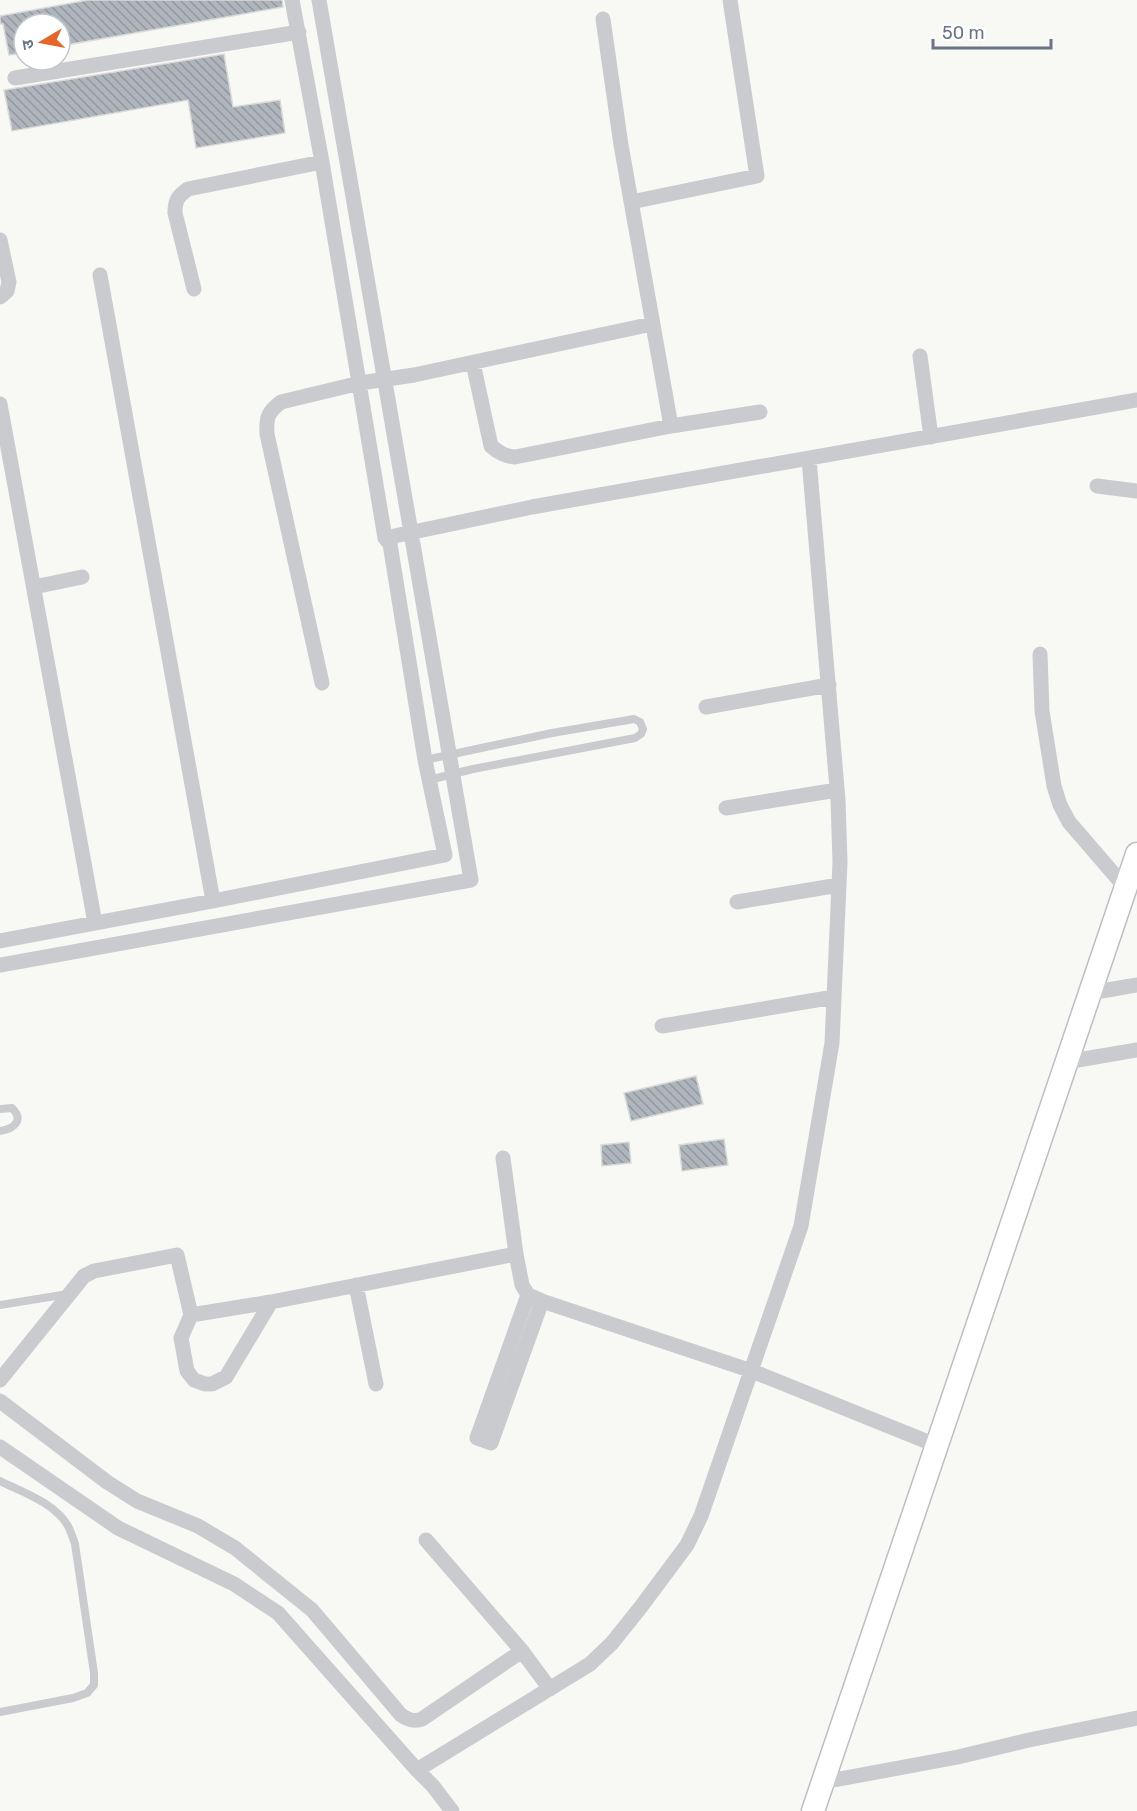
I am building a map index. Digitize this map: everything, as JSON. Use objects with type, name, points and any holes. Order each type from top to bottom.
[{"type":"street","points":[[0,941],[445,855],[425,760],[390,544],[386,538],[292,0]]},
{"type":"street","points":[[0,965],[471,880],[319,0]]},
{"type":"street","points":[[631,202],[757,176],[730,0]]},
{"type":"street","points":[[603,20],[621,145],[671,426]]},
{"type":"street","points":[[15,78],[299,32]]},
{"type":"street","points":[[194,289],[175,213],[175,201],[179,195],[188,189],[322,162]]},
{"type":"street","points":[[0,240],[9,282],[7,291],[0,297]]},
{"type":"street","points":[[100,275],[213,901]]},
{"type":"street","points":[[322,683],[270,445],[268,414],[281,402],[360,383],[474,363],[652,324]]},
{"type":"street","points":[[920,356],[931,437]]},
{"type":"street","points":[[474,363],[491,446],[505,456],[515,457],[671,426],[760,412]]},
{"type":"street","points":[[386,538],[532,507],[1137,400]]},
{"type":"street","points":[[0,404],[95,923]]},
{"type":"street","points":[[417,1770],[590,1664],[612,1643],[687,1545],[702,1516],[801,1226],[832,1043],[839,885],[837,790],[809,459]]},
{"type":"street","points":[[1097,486],[1137,491]]},
{"type":"street","points":[[34,587],[82,577]]},
{"type":"street","points":[[1040,654],[1042,711],[1054,786],[1060,805],[1069,822],[1125,887]]},
{"type":"street","points":[[706,707],[829,685]]},
{"type":"street","points":[[726,808],[837,790]]},
{"type":"street","points":[[813,1811],[1137,854]]},
{"type":"street","points":[[737,902],[839,885]]},
{"type":"street","points":[[1090,993],[1137,985]]},
{"type":"street","points":[[662,1026],[834,997]]},
{"type":"street","points":[[1066,1062],[1137,1050]]},
{"type":"street","points":[[503,1158],[522,1285],[535,1298],[752,1371],[938,1446]]},
{"type":"street","points":[[191,1315],[271,1302],[516,1254]]},
{"type":"street","points":[[0,1380],[69,1293],[84,1276],[94,1271],[177,1255],[191,1315],[181,1338],[187,1371],[194,1380],[205,1384],[212,1384],[226,1377],[271,1302]]},
{"type":"street","points":[[356,1285],[376,1384]]},
{"type":"street","points":[[535,1298],[491,1443],[477,1438],[535,1298]]},
{"type":"street","points":[[0,1401],[107,1482],[136,1501],[198,1526],[235,1548],[312,1610],[401,1715],[408,1719],[417,1721],[422,1719],[522,1651]]},
{"type":"street","points":[[0,1448],[118,1528],[234,1584],[278,1613],[433,1786],[452,1811]]},
{"type":"street","points":[[426,1540],[522,1651],[550,1689]]},
{"type":"street","points":[[823,1782],[1137,1718]]},
{"type":"lane","points":[[425,760],[552,733],[634,719],[640,722],[643,729],[641,734],[635,738],[429,780]]},
{"type":"lane","points":[[0,1109],[12,1108],[18,1119],[13,1128],[0,1131]]},
{"type":"lane","points":[[0,1305],[69,1293]]},
{"type":"lane","points":[[0,1481],[46,1505],[59,1514],[68,1525],[75,1544],[94,1673],[94,1684],[87,1693],[73,1698],[0,1712]]},
{"type":"building","points":[[88,0],[282,0],[283,7],[72,44],[72,12],[22,12]]},
{"type":"building","points":[[12,14],[12,55],[9,55],[0,16]]},
{"type":"building","points":[[224,54],[233,107],[280,100],[285,133],[196,148],[188,100],[12,131],[4,90]]},
{"type":"building","points":[[696,1076],[703,1104],[631,1121],[624,1093]]},
{"type":"building","points":[[724,1139],[728,1165],[682,1171],[679,1145]]},
{"type":"building","points":[[629,1142],[631,1163],[602,1166],[601,1145]]}]
